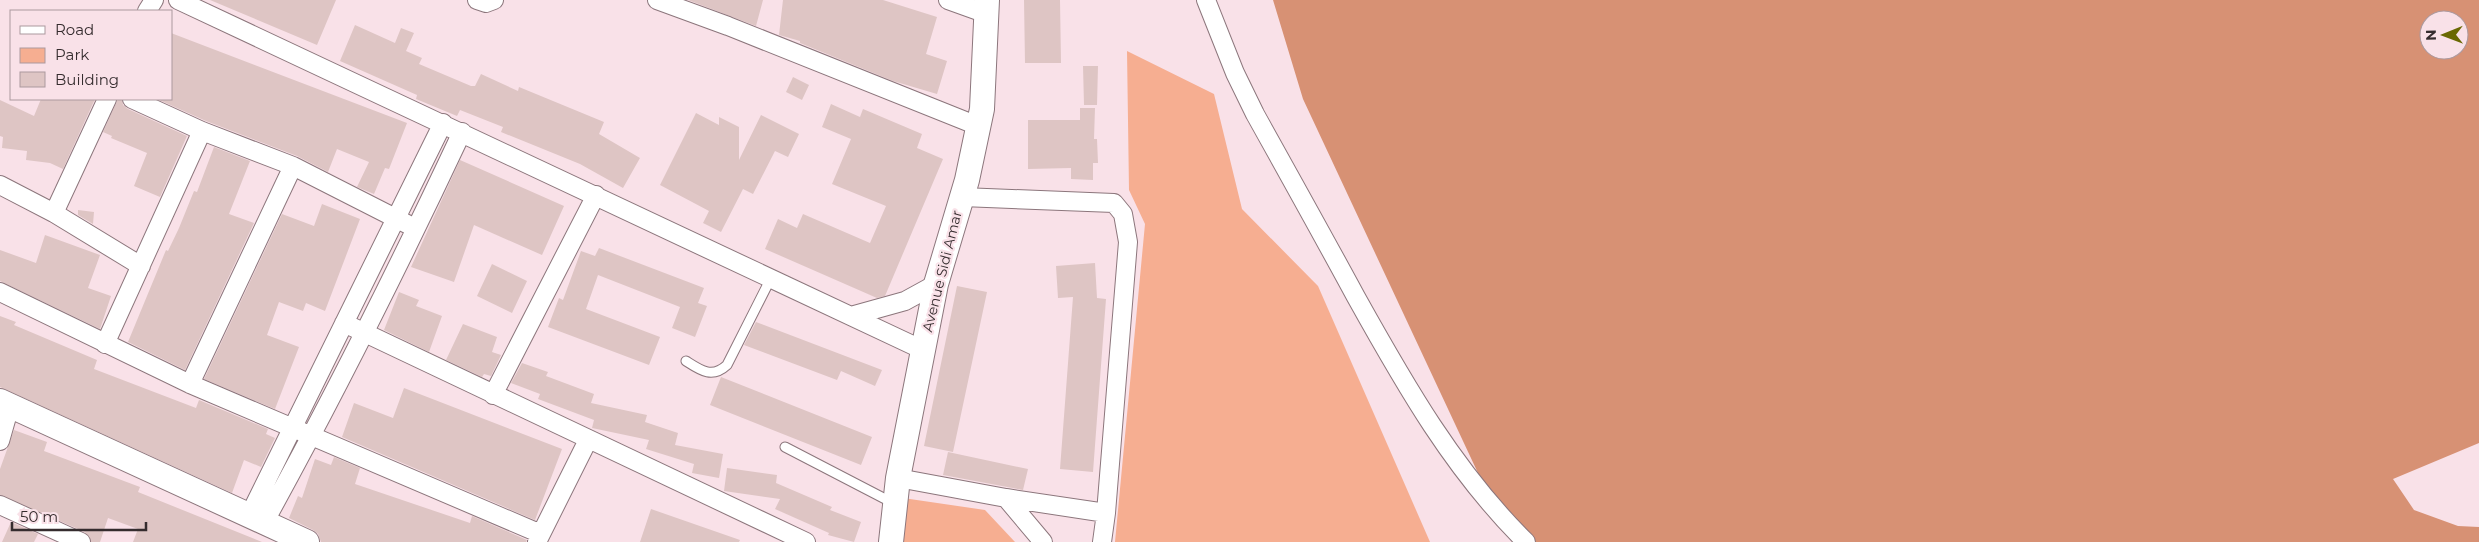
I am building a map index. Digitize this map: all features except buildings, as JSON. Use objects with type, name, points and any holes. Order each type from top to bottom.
[{"type":"street","points":[[178,0],[923,350]]},
{"type":"street","points":[[477,0],[486,2],[494,0]]},
{"type":"street","points":[[657,0],[728,26],[978,126]]},
{"type":"street","points":[[948,0],[987,7]]},
{"type":"street","points":[[1206,0],[1235,73],[1255,114],[1406,386],[1467,476],[1488,503],[1526,542]]},
{"type":"street","name":"Avenue Sidi Amar","points":[[891,542],[898,478],[936,284],[968,180],[982,109],[987,7]]},
{"type":"street","points":[[54,214],[107,100]]},
{"type":"street","points":[[134,100],[202,131],[293,166],[417,229]]},
{"type":"street","points":[[258,518],[292,428],[398,219],[443,123]]},
{"type":"street","points":[[105,344],[202,131]]},
{"type":"street","points":[[258,518],[311,437],[417,229],[462,132]]},
{"type":"street","points":[[190,384],[293,166]]},
{"type":"street","points":[[0,185],[54,214],[141,266]]},
{"type":"street","points":[[493,395],[596,196]]},
{"type":"street","points":[[962,197],[1114,204],[1123,214],[1128,242],[1102,542]]},
{"type":"street","points":[[851,316],[905,301],[936,284]]},
{"type":"street","points":[[0,292],[190,384],[539,538],[588,440]]},
{"type":"street","points":[[344,323],[363,334],[803,541]]},
{"type":"street","points":[[0,441],[5,404],[307,542]]},
{"type":"street","points":[[898,478],[1006,498],[1106,513]]},
{"type":"street","points":[[1006,498],[1043,542]]},
{"type":"street","points":[[0,505],[81,542]]},
{"type":"lane","points":[[686,361],[706,373],[715,373],[722,370],[771,278]]},
{"type":"lane","points":[[785,447],[895,504]]},
{"type":"green space","points":[[1127,51],[1214,94],[1242,209],[1318,286],[1430,542],[1115,542],[1145,224],[1129,190]]},
{"type":"green space","points":[[903,498],[985,510],[1015,542],[897,542]]},
{"type":"shaded area","points":[[1273,0],[2479,0],[2479,443],[2393,479],[2414,510],[2458,526],[2479,527],[2479,542],[1526,542],[1499,518],[1303,99]]}]
